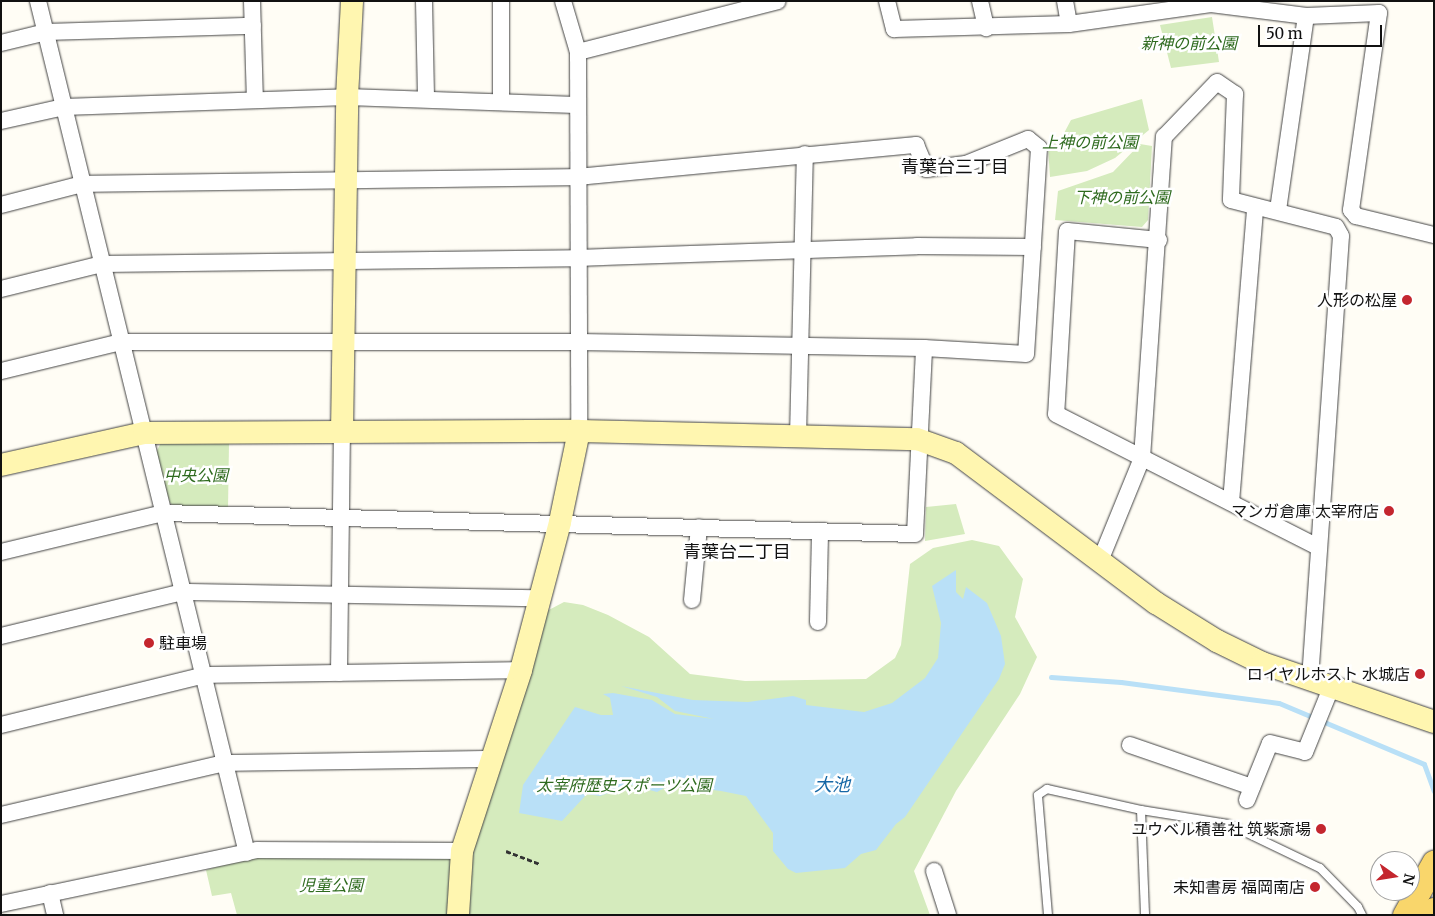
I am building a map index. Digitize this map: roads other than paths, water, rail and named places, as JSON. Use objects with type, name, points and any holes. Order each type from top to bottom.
[{"type":"main road","points":[[1405,915],[1434,863]]},
{"type":"main road","points":[[1431,915],[1434,910]]},
{"type":"street","points":[[38,1],[247,853]]},
{"type":"street","points":[[252,1],[255,100]]},
{"type":"street","points":[[339,673],[345,340],[345,180],[352,1]]},
{"type":"street","points":[[424,1],[426,99]]},
{"type":"street","points":[[501,1],[502,102]]},
{"type":"street","points":[[458,915],[462,851],[521,670],[560,522],[579,431],[576,104],[578,52],[563,1]]},
{"type":"street","points":[[578,52],[778,1]]},
{"type":"street","points":[[887,1],[894,29],[986,28],[1069,24],[1158,6],[1211,4],[1245,4],[1379,13],[1351,210],[1356,216],[1434,235]]},
{"type":"street","points":[[980,1],[986,28]]},
{"type":"street","points":[[1065,1],[1069,24]]},
{"type":"street","points":[[1278,210],[1316,10]]},
{"type":"street","points":[[1,43],[46,32],[253,26]]},
{"type":"street","points":[[1100,561],[1142,458],[1159,240],[1164,137],[1217,82],[1235,94],[1231,200],[1255,207],[1278,210],[1336,227],[1341,236],[1310,679]]},
{"type":"street","points":[[1,122],[64,107],[347,97],[576,104]]},
{"type":"street","points":[[1,205],[83,184],[577,177],[916,145],[926,169],[966,164],[1028,139],[1039,148],[1026,354],[924,348],[578,342],[345,340],[121,342],[1,371]]},
{"type":"street","points":[[798,436],[805,154]]},
{"type":"street","points":[[1230,502],[1255,207]]},
{"type":"street","points":[[1159,240],[1067,231],[1056,414],[1318,547]]},
{"type":"street","points":[[1,289],[102,264],[577,258],[803,248],[1033,247]]},
{"type":"street","points":[[1,552],[164,513],[560,522],[914,534],[917,439],[924,348]]},
{"type":"street","points":[[1,465],[144,432],[579,431],[917,439],[956,453],[1156,603],[1217,641],[1262,663],[1434,722]]},
{"type":"street","points":[[692,600],[699,527]]},
{"type":"street","points":[[818,622],[820,531]]},
{"type":"street","points":[[1,636],[183,592],[340,593],[541,598]]},
{"type":"street","points":[[1,725],[204,675],[521,670]]},
{"type":"street","points":[[1130,745],[1250,794],[1270,743],[1305,752],[1331,688]]},
{"type":"street","points":[[1,815],[225,763],[492,760]]},
{"type":"street","points":[[1,904],[247,853],[462,851]]},
{"type":"street","points":[[934,871],[948,915]]},
{"type":"street","points":[[50,893],[55,915]]},
{"type":"lane","points":[[1048,915],[1038,795],[1047,789],[1141,810],[1228,824],[1320,868],[1358,907],[1362,915]]},
{"type":"lane","points":[[1141,810],[1145,915]]},
{"type":"water","name":"大池","points":[[956,570],[956,592],[963,599],[966,587],[987,603],[1001,636],[1005,664],[999,679],[905,817],[896,824],[876,850],[861,854],[845,868],[796,873],[788,869],[773,851],[773,833],[746,796],[721,791],[681,786],[666,787],[657,792],[631,785],[600,796],[587,794],[562,821],[519,813],[523,785],[575,707],[601,715],[613,715],[610,698],[603,694],[613,693],[652,700],[675,714],[714,719],[675,711],[657,697],[621,686],[693,700],[748,702],[793,696],[806,700],[806,705],[864,712],[892,703],[925,678],[938,658],[941,623],[932,586]]},
{"type":"waterway","points":[[1051,677],[1121,682],[1279,703],[1424,764],[1434,791]]},
{"type":"place","name":"人形の松屋","points":[[1407,300]]},
{"type":"place","name":"マンガ倉庫 太宰府店","points":[[1389,511]]},
{"type":"place","name":"駐車場","points":[[149,643]]},
{"type":"place","name":"ロイヤルホスト 水城店","points":[[1420,674]]},
{"type":"place","name":"ユウベル積善社 筑紫斎場","points":[[1321,829]]},
{"type":"place","name":"未知書房 福岡南店","points":[[1315,887]]},
{"type":"district","name":"青葉台三丁目","points":[[955,167]]},
{"type":"district","name":"青葉台二丁目","points":[[737,552]]},
{"type":"park label","name":"新神の前公園","points":[[1189,43]]},
{"type":"park label","name":"上神の前公園","points":[[1090,142]]},
{"type":"park label","name":"下神の前公園","points":[[1122,197]]},
{"type":"park label","name":"中央公園","points":[[196,475]]},
{"type":"park label","name":"太宰府歴史スポーツ公園","points":[[624,785]]},
{"type":"park label","name":"児童公園","points":[[331,885]]}]
